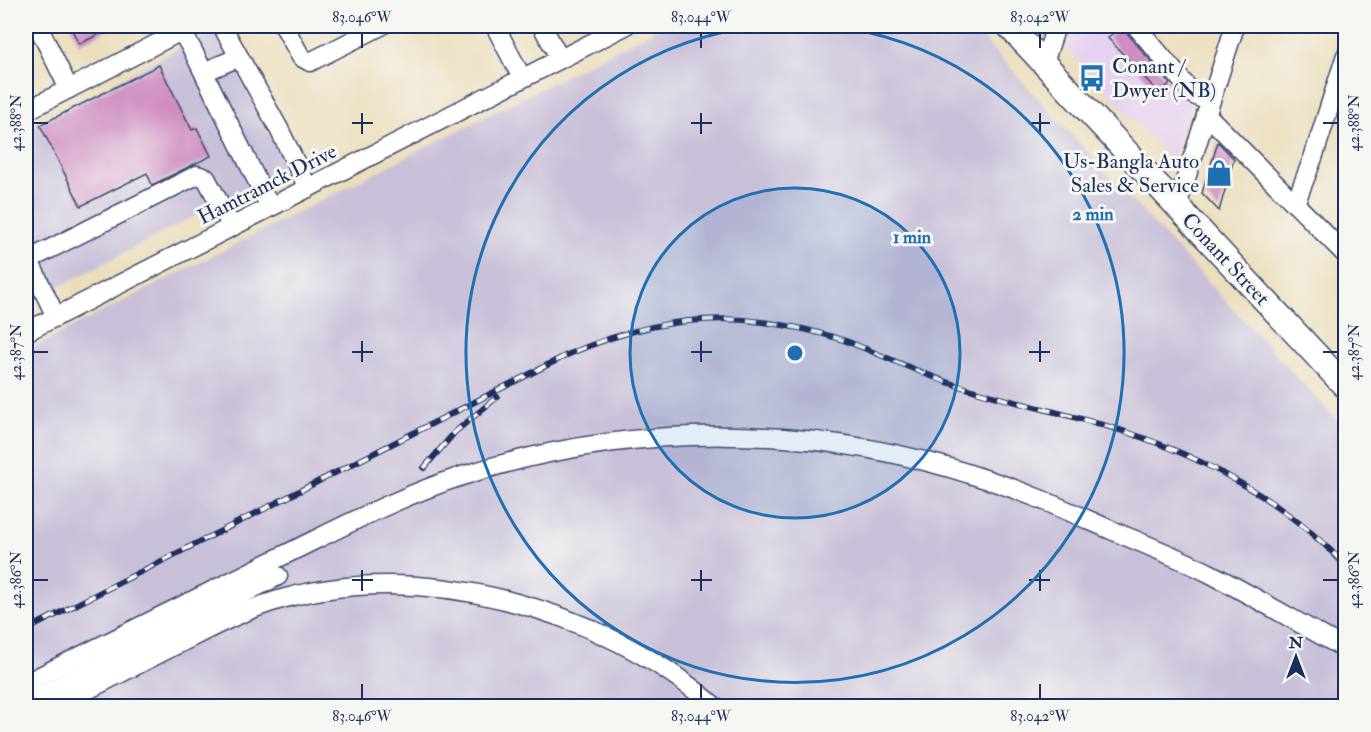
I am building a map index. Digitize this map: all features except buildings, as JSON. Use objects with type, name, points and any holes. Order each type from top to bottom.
[{"type":"main road","name":"Conant Street","points":[[1009,26],[1346,387]]},
{"type":"street","points":[[38,26],[69,89]]},
{"type":"street","points":[[222,26],[278,127],[308,188]]},
{"type":"street","points":[[284,26],[301,57],[310,62],[381,26]]},
{"type":"street","points":[[495,26],[522,78]]},
{"type":"street","points":[[542,26],[560,59]]},
{"type":"street","name":"Hamtramck Drive","points":[[26,332],[625,26]]},
{"type":"street","points":[[1044,63],[1056,26]]},
{"type":"street","points":[[1176,206],[1235,26]]},
{"type":"street","points":[[26,111],[186,28],[204,72],[270,207]]},
{"type":"street","points":[[1143,29],[1194,96],[1208,108],[1295,204],[1346,255]]},
{"type":"street","points":[[1295,204],[1313,158],[1346,55]]},
{"type":"street","points":[[204,72],[239,57]]},
{"type":"street","points":[[56,317],[27,257],[197,176],[206,178],[232,227]]},
{"type":"street","points":[[26,683],[382,508],[450,480],[498,465],[575,448],[644,439],[692,436],[771,437],[818,441],[896,454],[978,476],[1053,504],[1207,572],[1346,649]]},
{"type":"street","points":[[26,702],[278,576]]},
{"type":"street","points":[[57,706],[245,611],[298,594],[323,589],[393,585],[479,594],[521,604],[562,618],[602,634],[640,655],[677,678],[714,706]]},
{"type":"shaded area","points":[[663,26],[972,26],[1345,429],[1345,706],[26,706],[26,351]]},
{"type":"shaded area","points":[[1074,26],[1132,26],[1191,101],[1172,161],[1066,48]]},
{"type":"shaded area","points":[[216,29],[287,168],[26,304],[26,129]]},
{"type":"railway","points":[[26,630],[567,355],[631,332],[698,320],[757,321],[821,334],[846,341],[956,385],[1126,432],[1157,443],[1216,470],[1272,503],[1323,543],[1346,566]]},
{"type":"railway","points":[[424,468],[455,432],[497,397]]},
{"type":"place","name":"Conant / Dwyer (NB)","points":[[1092,78]]},
{"type":"place","name":"Us-Bangla Auto Sales & Service","points":[[1219,173]]}]
